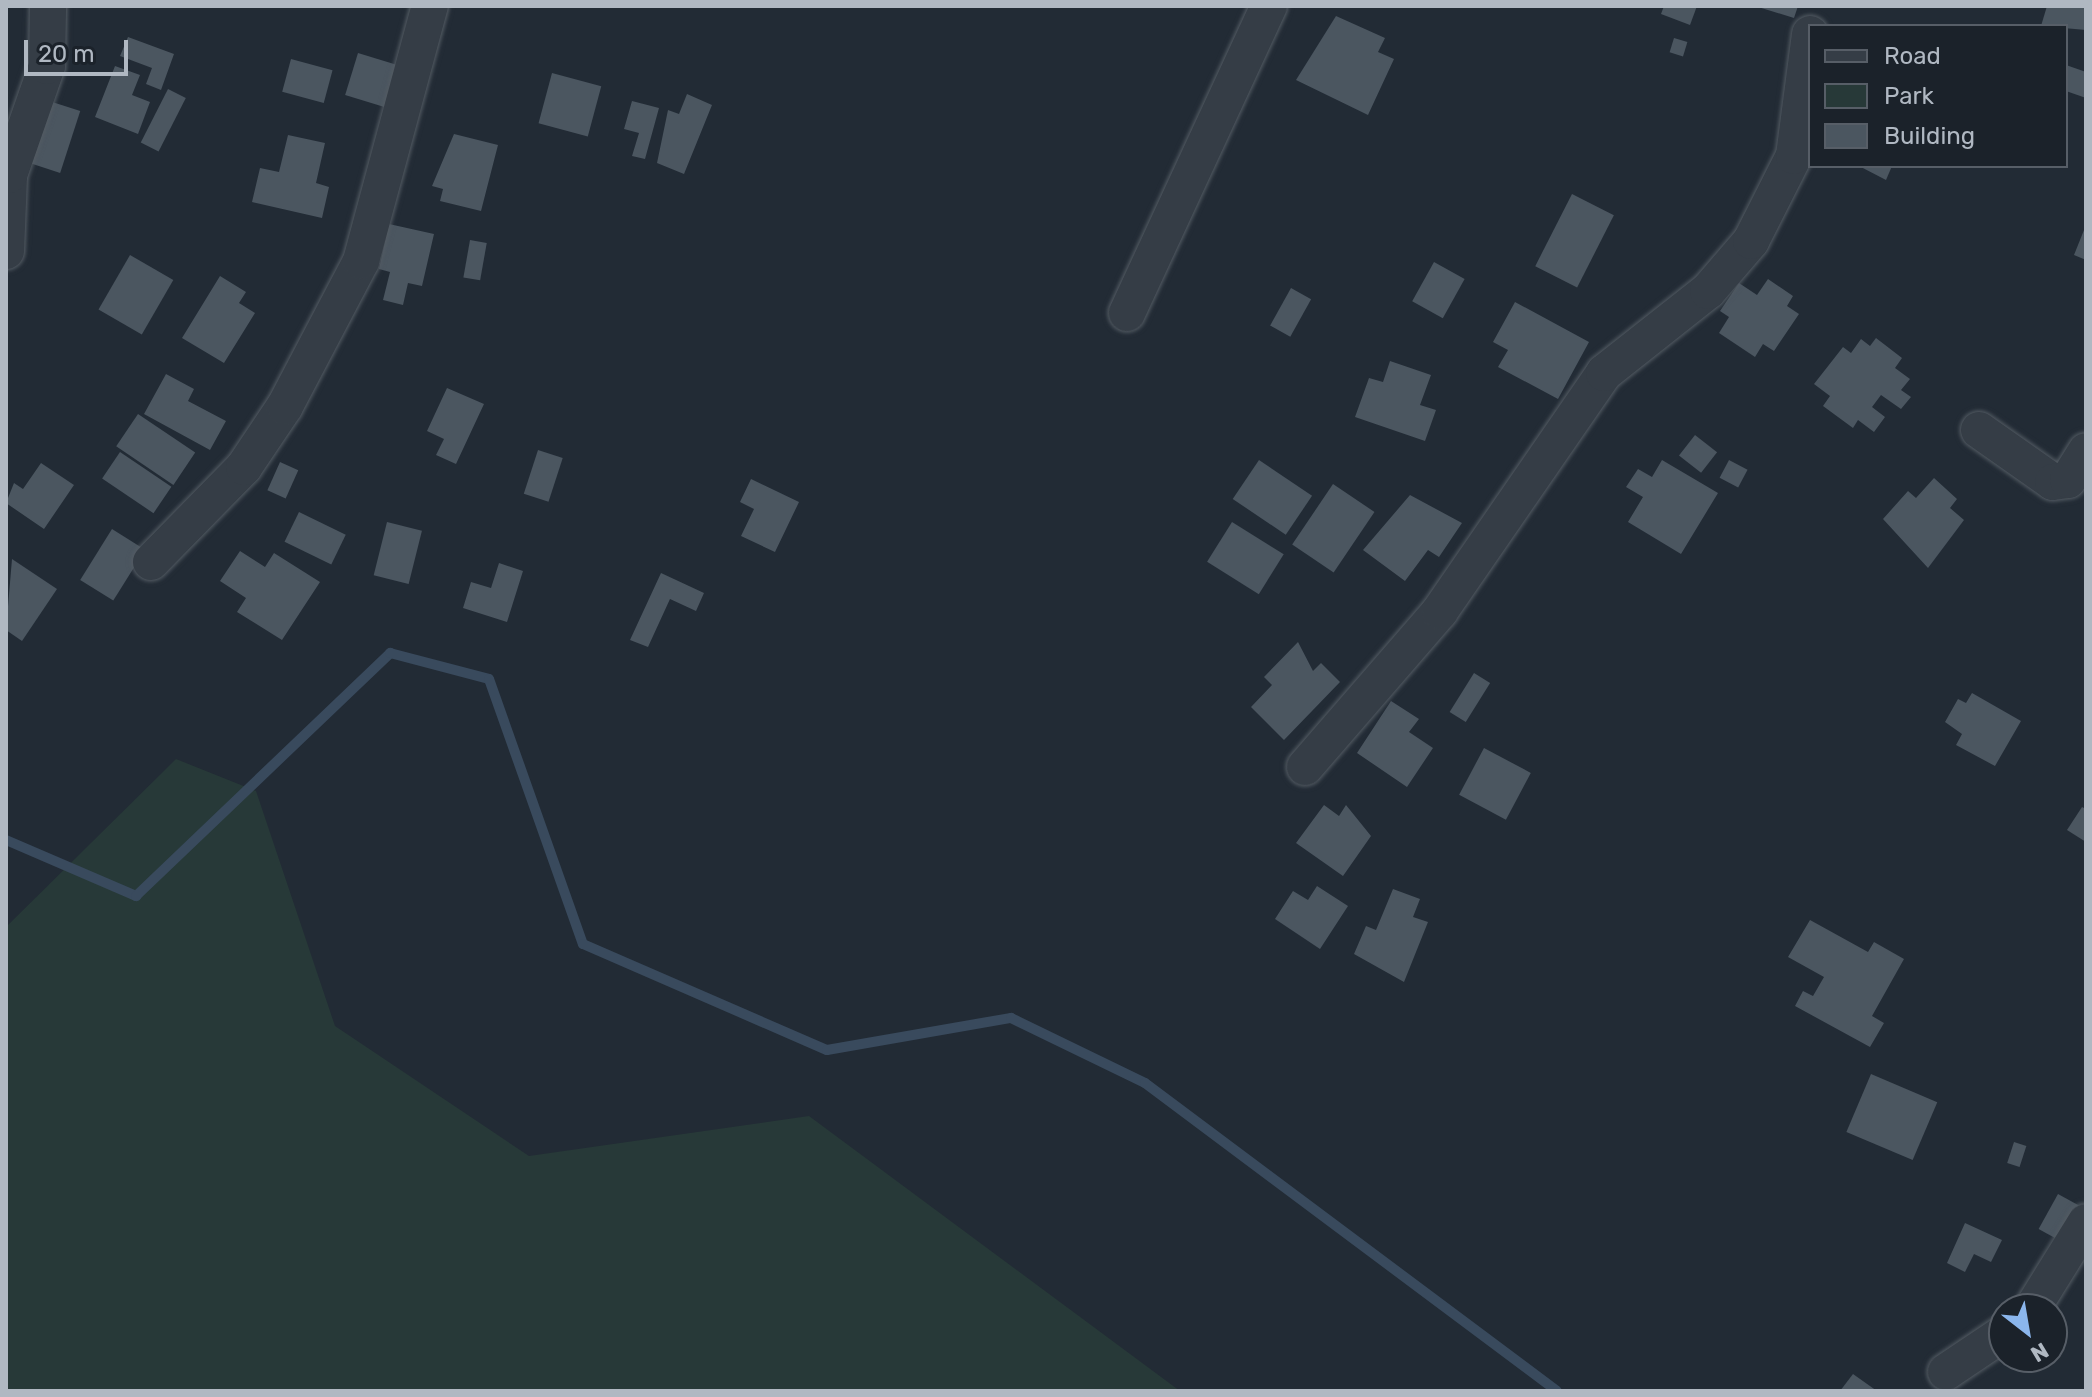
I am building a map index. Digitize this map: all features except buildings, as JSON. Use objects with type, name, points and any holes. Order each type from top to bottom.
[{"type":"street","points":[[6,251],[9,175],[47,66],[48,6]]},
{"type":"street","points":[[151,562],[252,455],[361,261],[430,6]]},
{"type":"street","points":[[1127,313],[1269,6]]},
{"type":"street","points":[[1305,767],[1340,719],[1433,620],[1604,373],[1708,291],[1751,241],[1794,156],[1808,49]]},
{"type":"street","points":[[1979,430],[2053,482],[2068,480],[2086,451]]},
{"type":"street","points":[[2042,1293],[2086,1222]]},
{"type":"street","points":[[1946,1372],[1988,1344]]},
{"type":"green space","points":[[176,759],[256,791],[335,1026],[529,1156],[809,1116],[1180,1391],[6,1391],[6,927]]},
{"type":"waterway","points":[[6,840],[136,896],[390,653],[489,679],[583,944],[827,1050],[1011,1018],[1145,1083],[1557,1391]]}]
